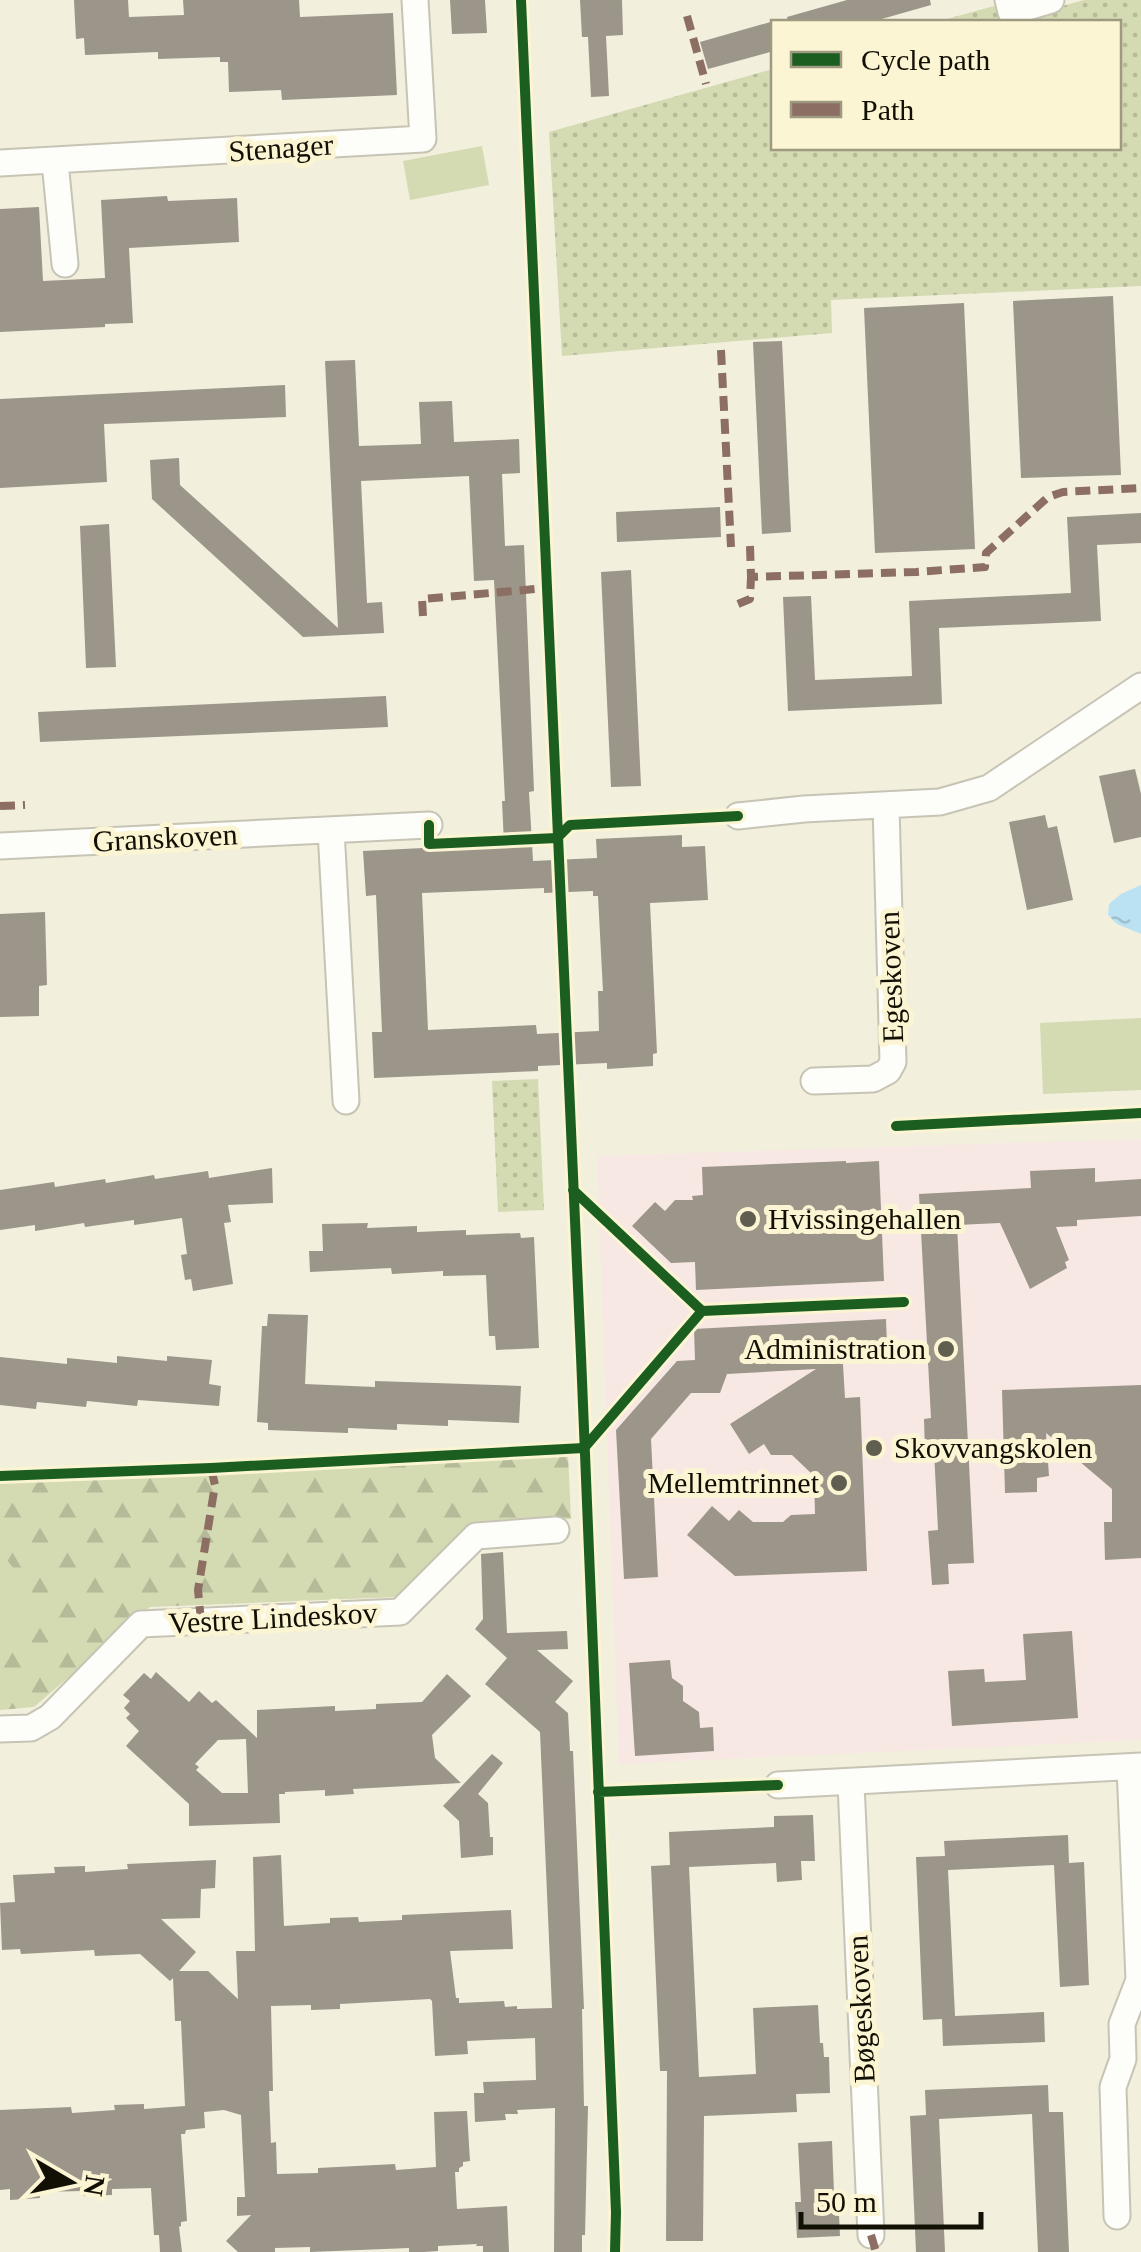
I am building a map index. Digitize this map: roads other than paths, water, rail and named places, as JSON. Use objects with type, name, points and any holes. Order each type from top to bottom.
[{"type":"street","name":"Stenager","points":[[0,163],[424,139],[415,0]]},
{"type":"street","points":[[1008,0],[1011,12],[1051,0]]},
{"type":"street","points":[[55,162],[65,264]]},
{"type":"street","points":[[738,816],[940,802],[989,788],[1141,686]]},
{"type":"street","name":"Egeskoven","points":[[814,1082],[872,1079],[888,1072],[893,1062],[886,805]]},
{"type":"street","name":"Granskoven","points":[[0,846],[429,825]]},
{"type":"street","points":[[331,830],[346,1101]]},
{"type":"street","name":"Vestre Lindeskov","points":[[0,1729],[31,1728],[50,1717],[142,1624],[400,1612],[476,1536],[556,1530]]},
{"type":"street","points":[[778,1786],[1136,1767],[1140,1980],[1122,2024],[1122,2059],[1113,2087],[1117,2216]]},
{"type":"street","name":"Bøgeskoven","points":[[851,1783],[871,2234]]},
{"type":"water","points":[[1141,885],[1141,934],[1117,924],[1108,915],[1109,904]]},
{"type":"place","name":"Hvissingehallen","points":[[748,1219]]},
{"type":"place","name":"Administration","points":[[946,1349]]},
{"type":"place","name":"Skovvangskolen","points":[[874,1448]]},
{"type":"place","name":"Mellemtrinnet","points":[[839,1483]]}]
